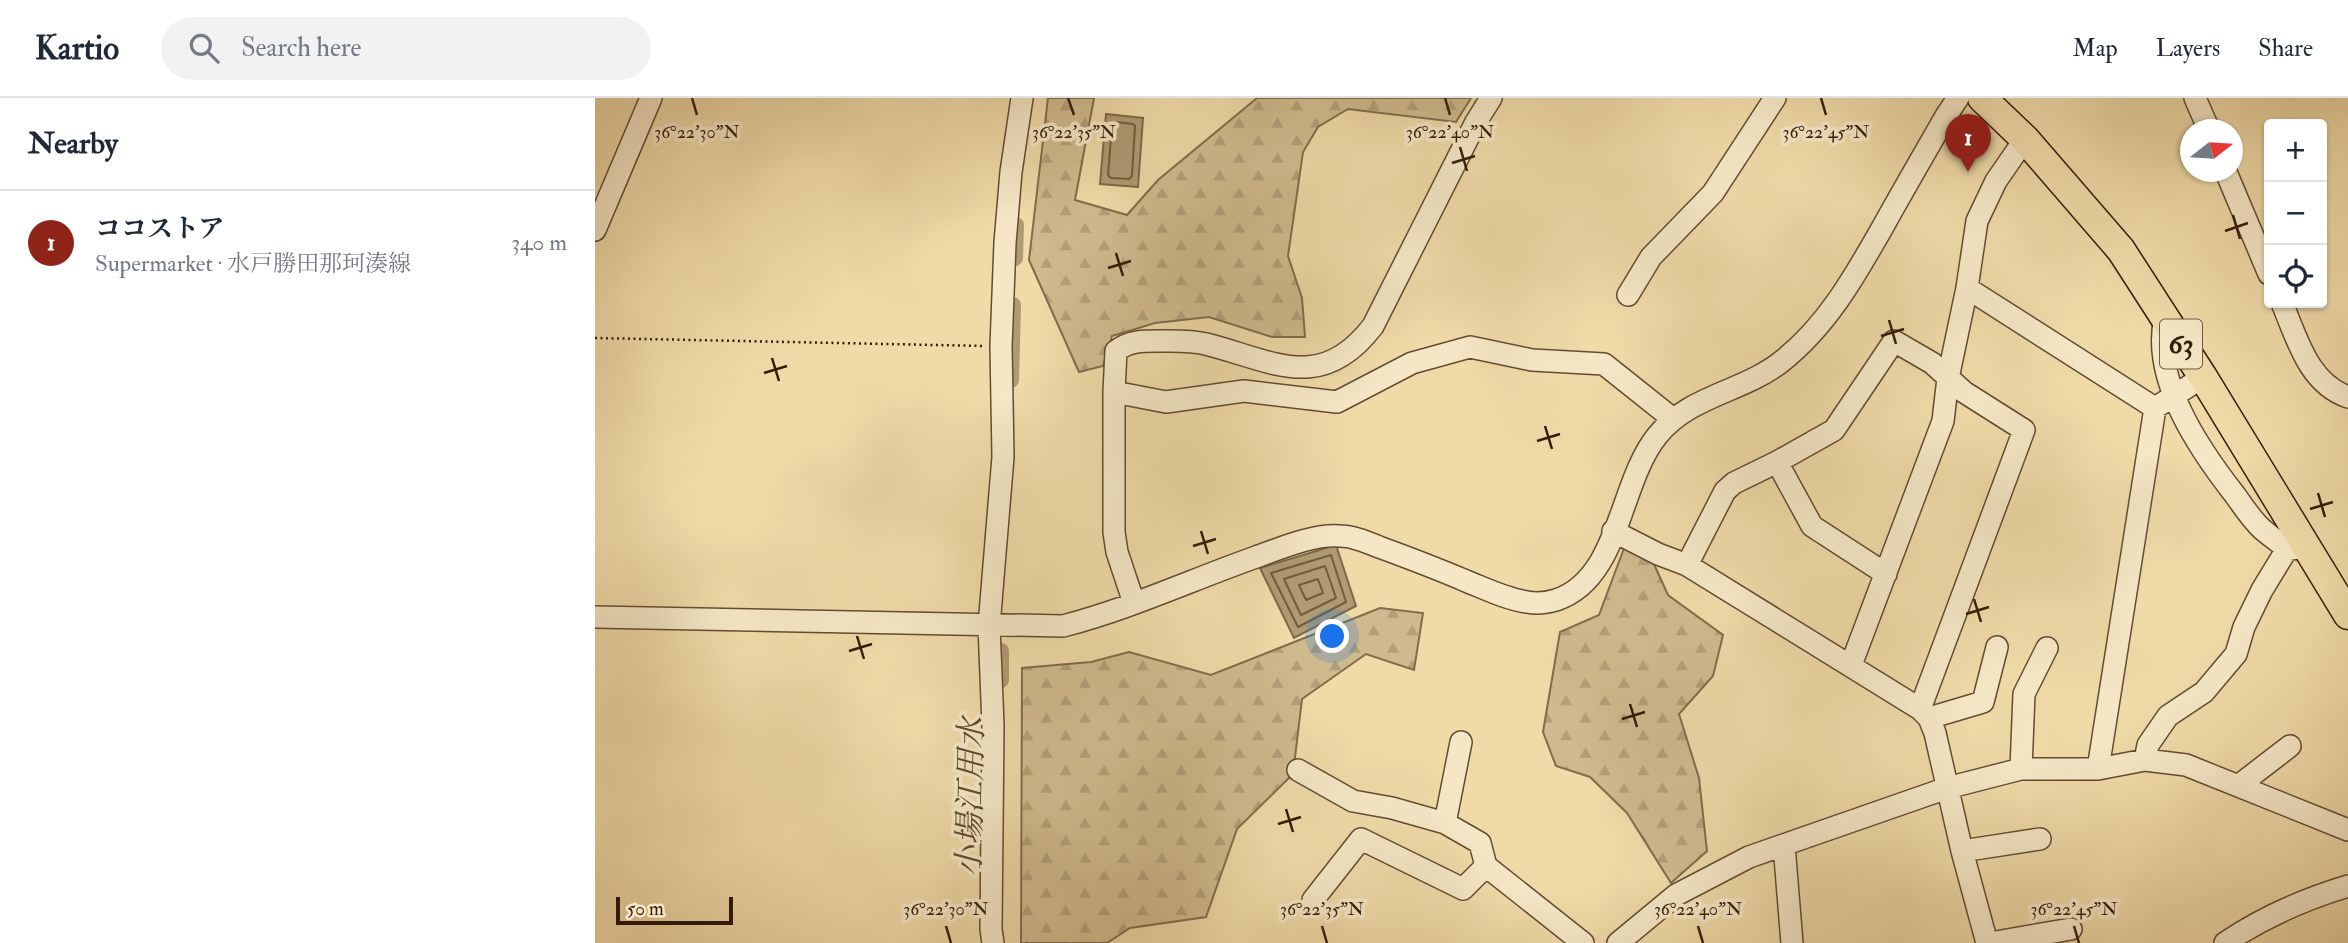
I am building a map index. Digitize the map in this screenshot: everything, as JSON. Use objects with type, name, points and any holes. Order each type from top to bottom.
[{"type":"main road","name":"63","points":[[1982,98],[2025,139],[2121,250],[2203,377],[2297,548],[2348,615]]},
{"type":"street","points":[[595,230],[651,98]]},
{"type":"street","points":[[993,943],[993,725],[989,626],[1003,457],[1001,346],[1005,243],[1011,172],[1022,98]]},
{"type":"street","points":[[1134,603],[1117,552],[1114,532],[1116,351],[1125,344],[1167,341],[1203,343],[1281,366],[1305,368],[1335,359],[1360,342],[1373,326],[1470,134],[1491,98]]},
{"type":"street","points":[[1627,295],[1651,257],[1713,193],[1775,98]]},
{"type":"street","points":[[595,617],[1063,626],[1103,616],[1273,551],[1321,537],[1341,536],[1364,541],[1504,596],[1540,604],[1573,593],[1588,580],[1604,556],[1646,452],[1657,434],[1696,403],[1760,375],[1778,364],[1812,335],[1851,283],[1958,98]]},
{"type":"street","points":[[2196,99],[2204,119]]},
{"type":"street","points":[[1851,665],[1943,421],[1948,378],[1967,288],[1977,221],[1996,181],[2025,139]]},
{"type":"street","points":[[2230,182],[2264,262]]},
{"type":"street","points":[[1967,288],[2155,408]]},
{"type":"street","points":[[2283,308],[2313,373],[2348,397]]},
{"type":"street","points":[[2145,760],[2148,745],[2168,716],[2204,692],[2236,654],[2244,628],[2262,590],[2297,548],[2260,527],[2218,474],[2194,436],[2174,396],[2162,358],[2165,318]]},
{"type":"street","points":[[1687,565],[1725,491],[1734,483],[1834,430],[1894,341],[1932,363],[1964,392],[2024,430],[1924,713]]},
{"type":"street","points":[[1114,392],[1166,402],[1244,391],[1337,401],[1412,363],[1470,347],[1532,360],[1604,364],[1673,419]]},
{"type":"street","points":[[2098,769],[2155,408],[2203,377]]},
{"type":"street","points":[[1777,462],[1812,526],[1886,574]]},
{"type":"street","points":[[1613,531],[1658,554],[1687,565],[1924,713],[1935,733],[1962,851],[1988,943],[2071,929]]},
{"type":"street","points":[[1924,713],[1983,702],[1997,647]]},
{"type":"street","points":[[2021,769],[2024,694],[2047,648]]},
{"type":"street","points":[[1445,823],[1461,743]]},
{"type":"street","points":[[2238,786],[2290,746]]},
{"type":"street","points":[[1618,943],[1676,895],[1749,857],[1947,788],[2021,769],[2098,769],[2145,760],[2186,765],[2348,830]]},
{"type":"street","points":[[1299,770],[1353,801],[1392,807],[1445,823],[1480,843],[1486,866],[1583,943]]},
{"type":"street","points":[[1313,900],[1361,839],[1463,889],[1486,866]]},
{"type":"street","points":[[1962,851],[2040,839]]},
{"type":"street","points":[[1784,845],[1791,943]]},
{"type":"street","points":[[2225,943],[2250,936],[2313,898],[2348,886]]},
{"type":"path","points":[[595,338],[1001,346]]},
{"type":"green space","points":[[1048,98],[1094,98],[1075,200],[1127,215],[1158,180],[1257,98],[1471,98],[1456,122],[1348,109],[1318,127],[1303,152],[1288,256],[1302,298],[1305,337],[1272,337],[1209,317],[1155,323],[1112,336],[1103,366],[1079,372],[1029,260]]},
{"type":"green space","points":[[1626,543],[1653,562],[1668,595],[1723,635],[1713,676],[1679,714],[1699,778],[1707,851],[1671,883],[1627,813],[1590,777],[1556,766],[1543,732],[1560,632],[1599,615]]},
{"type":"green space","points":[[1380,608],[1423,613],[1414,670],[1366,654],[1302,699],[1293,774],[1237,829],[1206,917],[1130,928],[1107,943],[1021,943],[1022,668],[1091,662],[1129,652],[1211,675]]},
{"type":"water","points":[[1106,114],[1143,118],[1138,187],[1100,184]]},
{"type":"water","points":[[1336,545],[1356,606],[1294,638],[1260,568]]},
{"type":"waterway","name":"小場江用水","points":[[1015,258],[1016,225]]},
{"type":"waterway","name":"小場江用水","points":[[1011,380],[1013,305]]},
{"type":"waterway","name":"小場江用水","points":[[1001,651],[1001,680]]},
{"type":"place","name":"ココストア","points":[[1968,172]]}]
